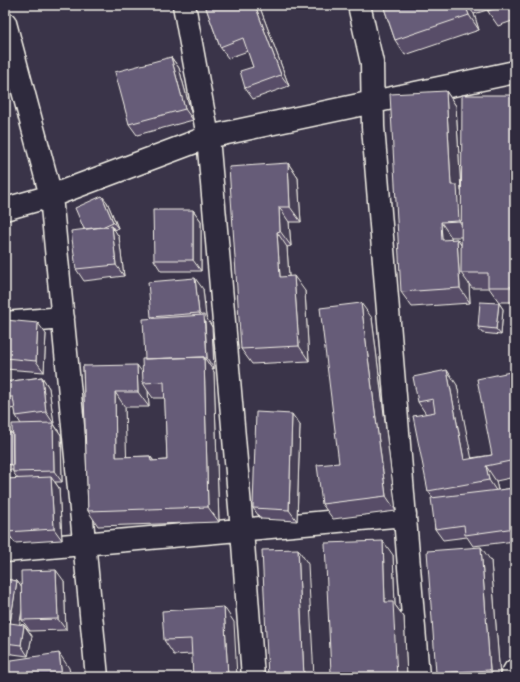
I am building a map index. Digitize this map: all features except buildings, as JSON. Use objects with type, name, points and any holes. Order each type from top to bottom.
[{"type":"street","points":[[184,5],[208,137],[242,530],[253,677]]},
{"type":"street","points":[[359,5],[372,63],[374,135],[418,677]]},
{"type":"street","points":[[5,22],[51,196],[97,677]]},
{"type":"street","points":[[5,209],[51,196],[208,137],[515,72]]},
{"type":"street","points":[[5,323],[63,318]]},
{"type":"street","points":[[5,551],[405,515]]},
{"type":"street","points":[[511,677],[515,670]]}]
